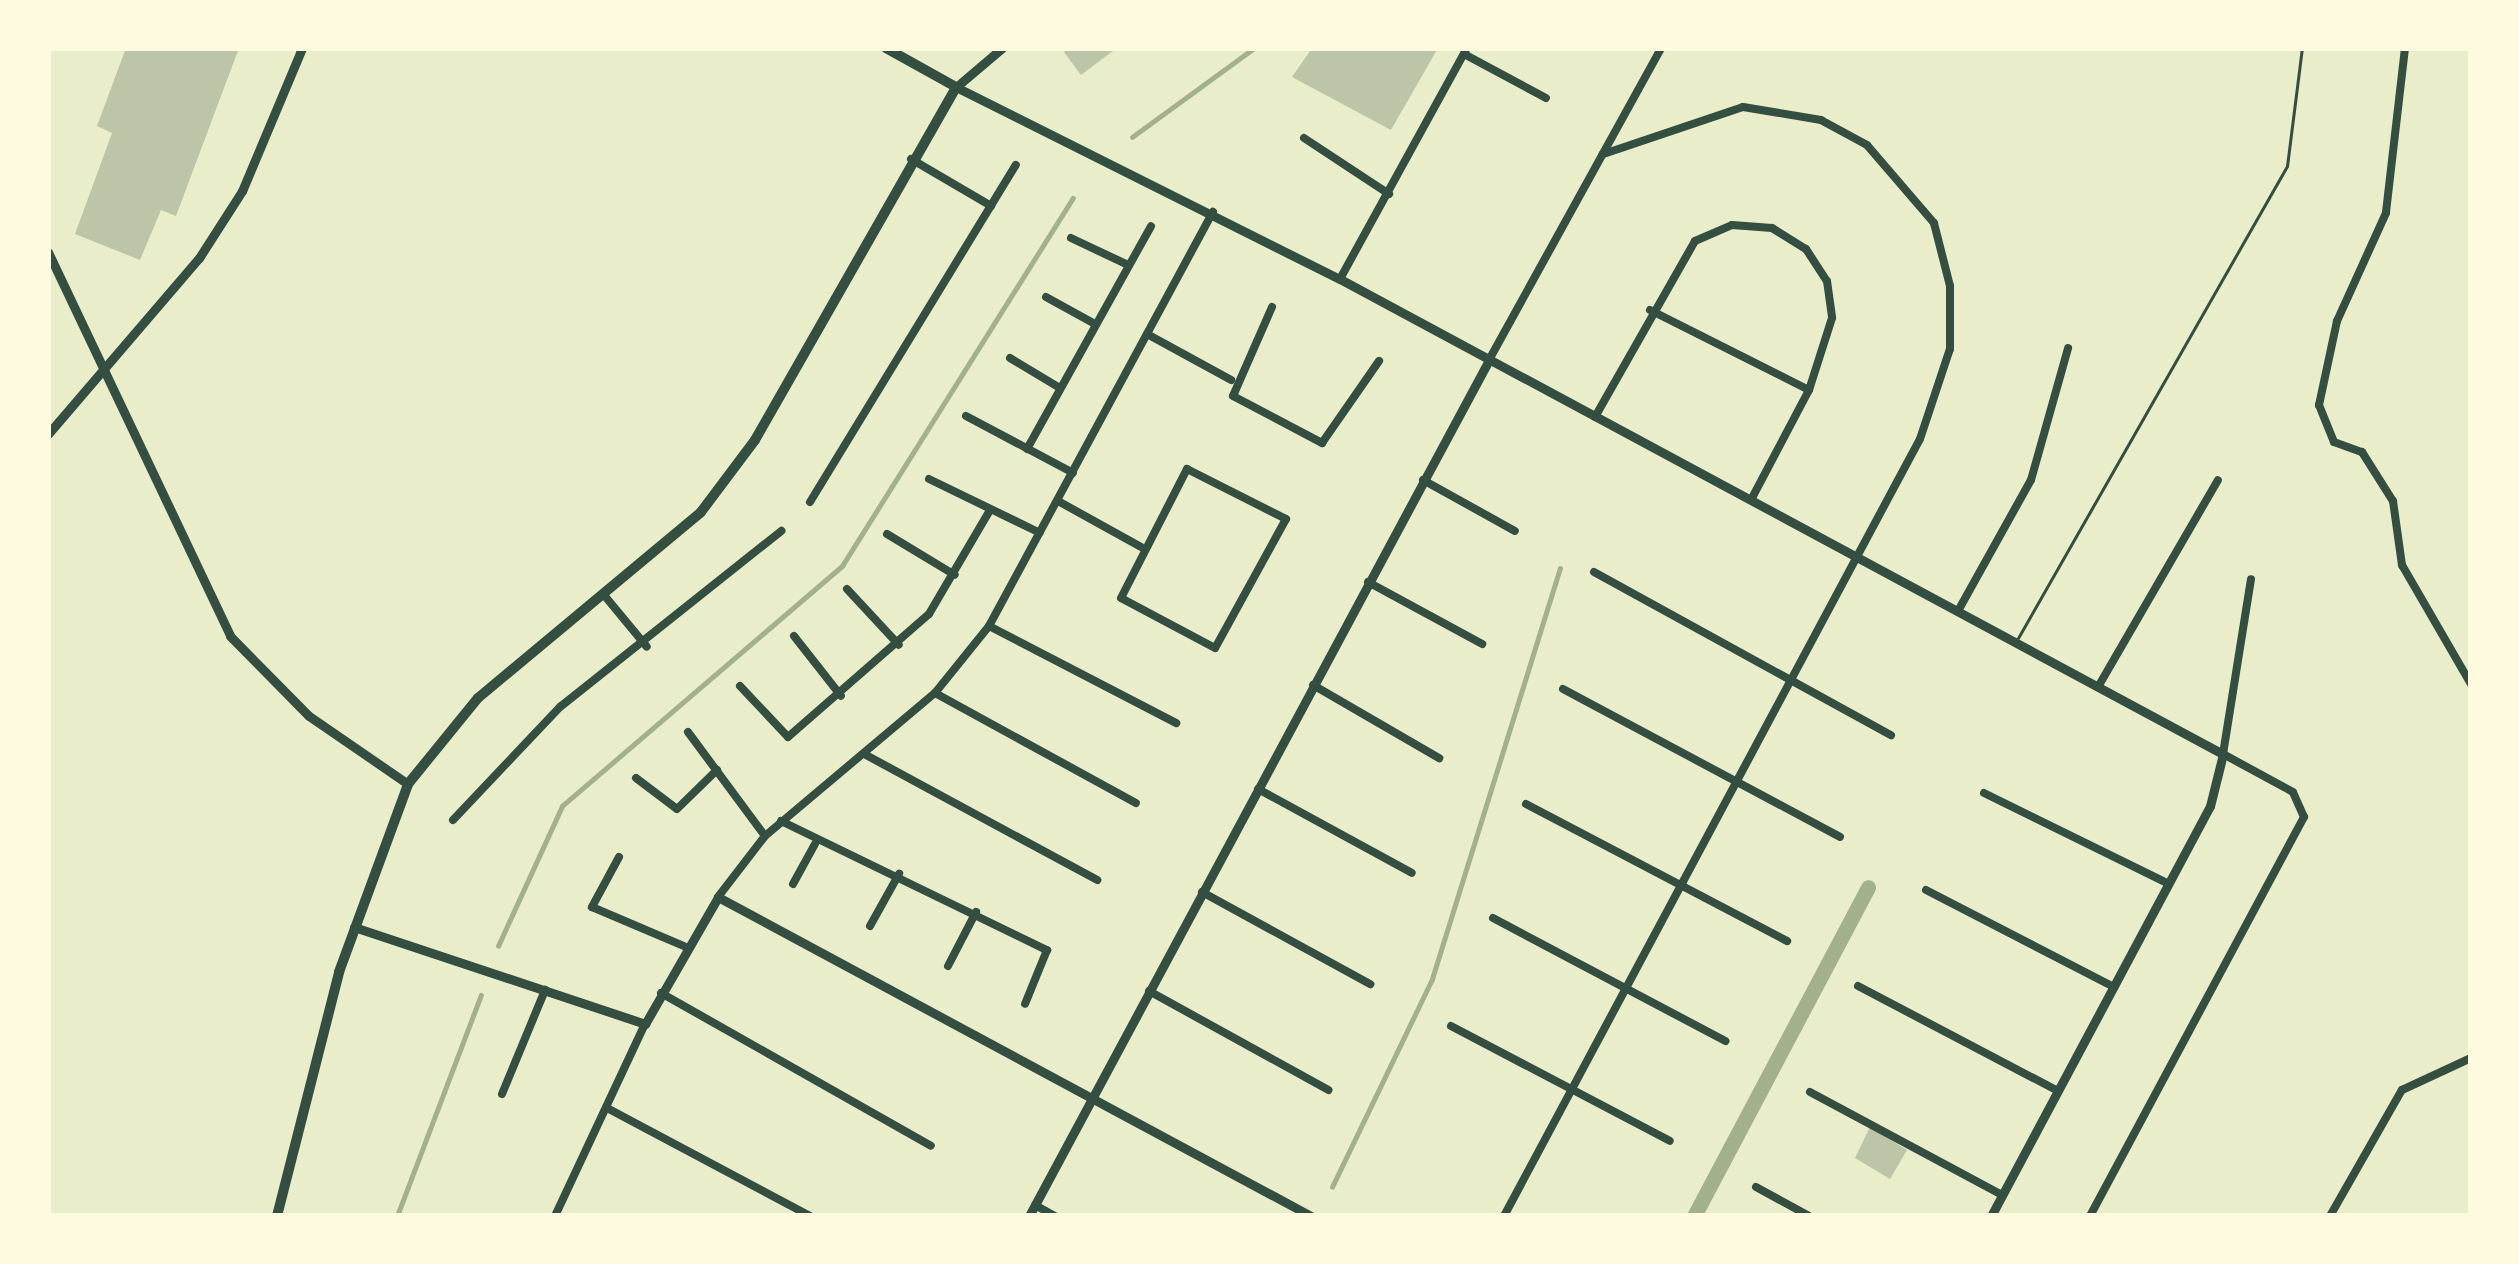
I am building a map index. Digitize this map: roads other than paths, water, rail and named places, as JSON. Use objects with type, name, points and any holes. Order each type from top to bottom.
[{"type":"main road","points":[[277,1216],[354,927],[409,784],[478,698],[701,512],[742,459],[910,158],[956,86],[886,48]]},
{"type":"street","points":[[48,434],[103,372],[242,191],[302,48]]},
{"type":"street","points":[[1002,48],[956,86],[1340,279],[2222,754],[2304,808],[2090,1216]]},
{"type":"street","points":[[1055,1216],[1032,1210],[1423,480],[1661,48]]},
{"type":"street","points":[[2405,48],[2386,213],[2337,321],[2319,405],[2334,442],[2362,452],[2392,501],[2402,565],[2471,684]]},
{"type":"street","points":[[1340,279],[1465,51],[1546,98]]},
{"type":"street","points":[[1504,1216],[1920,440],[1950,349],[1950,286],[1934,224],[1867,145],[1775,108],[1686,117],[1603,154]]},
{"type":"street","points":[[1304,138],[1389,194]]},
{"type":"street","points":[[910,158],[991,206]]},
{"type":"street","points":[[810,502],[1016,166]]},
{"type":"street","points":[[557,1215],[684,946],[765,836],[866,755],[934,692],[989,626],[1213,212]]},
{"type":"street","points":[[1595,417],[1650,310],[1694,241],[1732,225],[1772,228],[1806,248],[1827,281],[1832,318],[1809,390],[1751,500]]},
{"type":"street","points":[[1027,449],[1151,226]]},
{"type":"street","points":[[1071,238],[1128,266]]},
{"type":"street","points":[[48,252],[230,635],[310,716],[409,784]]},
{"type":"street","points":[[1046,297],[1095,324]]},
{"type":"street","points":[[1232,380],[1272,307]]},
{"type":"street","points":[[1650,310],[1809,390]]},
{"type":"street","points":[[1147,334],[1232,380],[1238,399],[1327,442],[1379,361]]},
{"type":"street","points":[[1958,611],[2031,480],[2068,348]]},
{"type":"street","points":[[1010,358],[1060,388]]},
{"type":"street","points":[[966,416],[1073,473]]},
{"type":"street","points":[[1187,470],[1286,519],[1215,648],[1125,604],[1120,589],[1141,547],[1187,470]]},
{"type":"street","points":[[929,479],[1040,533]]},
{"type":"street","points":[[1423,480],[1515,531]]},
{"type":"street","points":[[2098,687],[2218,480]]},
{"type":"street","points":[[1058,501],[1141,547]]},
{"type":"street","points":[[740,686],[788,737],[899,645],[955,575],[990,510]]},
{"type":"street","points":[[453,820],[560,707],[647,646],[781,531]]},
{"type":"street","points":[[886,534],[955,575]]},
{"type":"street","points":[[1594,572],[1892,735]]},
{"type":"street","points":[[1990,1216],[2169,884],[2222,754],[2251,579]]},
{"type":"street","points":[[1368,583],[1482,644]]},
{"type":"street","points":[[848,589],[899,645]]},
{"type":"street","points":[[604,595],[647,646]]},
{"type":"street","points":[[989,626],[1176,723]]},
{"type":"street","points":[[794,636],[841,696]]},
{"type":"street","points":[[1313,686],[1439,758]]},
{"type":"street","points":[[1563,689],[1840,837]]},
{"type":"street","points":[[934,692],[1136,803]]},
{"type":"street","points":[[688,732],[765,836]]},
{"type":"street","points":[[866,755],[1096,880]]},
{"type":"street","points":[[635,778],[677,809],[717,770]]},
{"type":"street","points":[[1258,789],[1412,873]]},
{"type":"street","points":[[1984,793],[2169,884]]},
{"type":"street","points":[[1526,804],[1787,941]]},
{"type":"street","points":[[781,821],[815,844],[899,874],[1050,952],[1024,1004]]},
{"type":"street","points":[[793,884],[815,844]]},
{"type":"street","points":[[619,857],[592,907],[684,946]]},
{"type":"street","points":[[870,926],[899,874]]},
{"type":"street","points":[[1926,890],[2114,987]]},
{"type":"street","points":[[1202,892],[1370,984]]},
{"type":"street","points":[[718,897],[1309,1215]]},
{"type":"street","points":[[948,966],[976,912]]},
{"type":"street","points":[[1493,918],[1725,1041]]},
{"type":"street","points":[[354,927],[645,1024]]},
{"type":"street","points":[[1858,986],[2058,1091]]},
{"type":"street","points":[[502,1094],[546,988]]},
{"type":"street","points":[[1149,991],[1328,1090]]},
{"type":"street","points":[[660,993],[932,1146]]},
{"type":"street","points":[[1451,1027],[1670,1141]]},
{"type":"street","points":[[2330,1216],[2402,1090],[2471,1058]]},
{"type":"street","points":[[1810,1092],[2002,1195]]},
{"type":"street","points":[[607,1108],[810,1216]]},
{"type":"street","points":[[1756,1187],[1809,1216]]},
{"type":"lane","points":[[2016,643],[2287,166],[2302,48]]},
{"type":"waterway","points":[[1132,137],[1254,48]]},
{"type":"waterway","points":[[498,946],[562,806],[842,566],[1073,198]]},
{"type":"waterway","points":[[1332,1187],[1432,979],[1560,568]]},
{"type":"waterway","points":[[1694,1216],[1868,887]]},
{"type":"waterway","points":[[397,1216],[481,995]]}]
